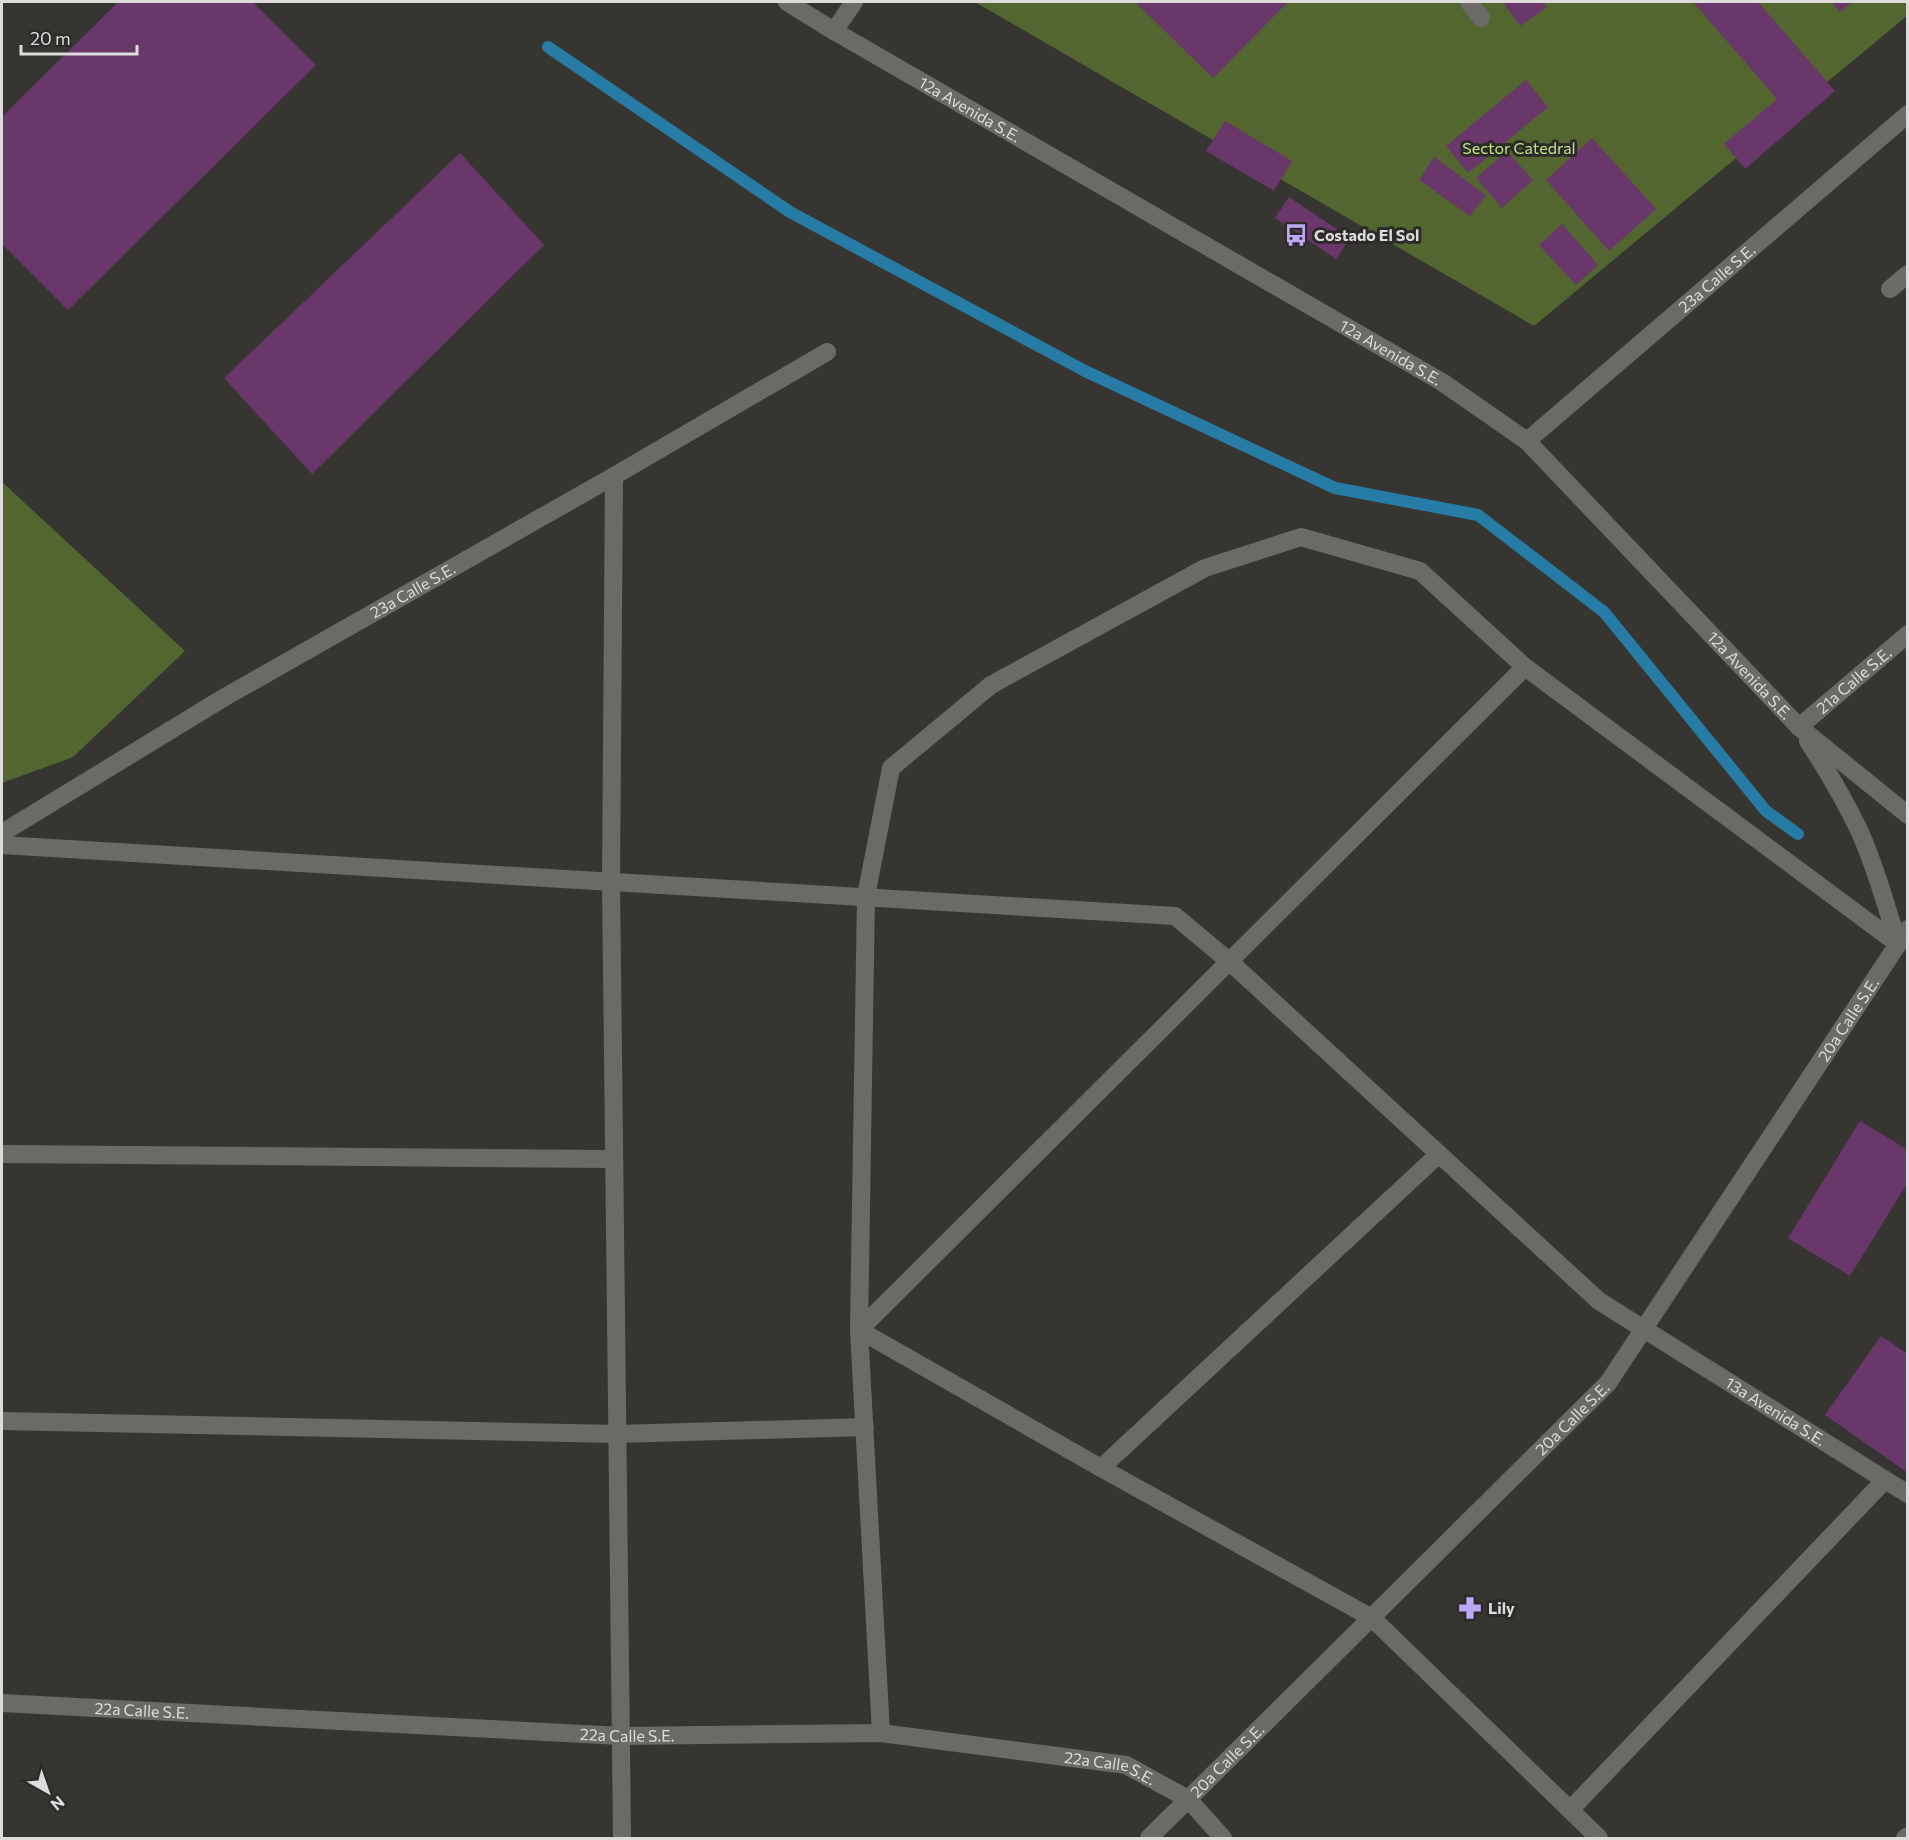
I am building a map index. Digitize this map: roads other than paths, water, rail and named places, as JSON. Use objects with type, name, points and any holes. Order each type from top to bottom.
[{"type":"street","name":"12a Avenida S.E.","points":[[787,2],[1442,382],[1527,441],[1799,727],[1908,815]]},
{"type":"street","points":[[834,31],[854,2]]},
{"type":"street","points":[[1469,2],[1481,18]]},
{"type":"street","name":"23a Calle S.E.","points":[[1527,441],[1908,114]]},
{"type":"street","points":[[1890,289],[1908,274]]},
{"type":"street","name":"23a Calle S.E.","points":[[2,833],[225,697],[827,352]]},
{"type":"street","points":[[614,476],[611,882],[622,1839]]},
{"type":"street","points":[[881,1733],[859,1330],[866,896],[891,768],[991,684],[1205,568],[1301,537],[1420,571],[1525,667],[1903,935]]},
{"type":"street","name":"21a Calle S.E.","points":[[1799,727],[1908,634]]},
{"type":"street","points":[[859,1330],[1525,667]]},
{"type":"street","points":[[1799,727],[1832,777],[1859,830],[1903,935]]},
{"type":"street","name":"13a Avenida S.E.","points":[[2,845],[1174,916],[1230,963],[1599,1301],[1908,1494]]},
{"type":"street","name":"20a Calle S.E.","points":[[1149,1839],[1608,1383],[1903,935]]},
{"type":"street","points":[[2,1154],[614,1159]]},
{"type":"street","points":[[1101,1468],[1439,1154]]},
{"type":"street","points":[[859,1330],[1101,1468],[1372,1618],[1599,1839]]},
{"type":"street","points":[[2,1421],[617,1434],[865,1427]]},
{"type":"street","points":[[1570,1810],[1886,1480]]},
{"type":"street","name":"22a Calle S.E.","points":[[2,1703],[621,1736],[881,1733],[1126,1765],[1188,1799],[1223,1839]]},
{"type":"waterway","points":[[548,47],[790,212],[1085,371],[1335,488],[1478,515],[1604,612],[1766,811],[1798,834]]},
{"type":"place","name":"Costado El Sol","points":[[1296,235]]},
{"type":"place","name":"Lily","points":[[1470,1608]]},
{"type":"park label","name":"Sector Catedral","points":[[1519,148]]}]
